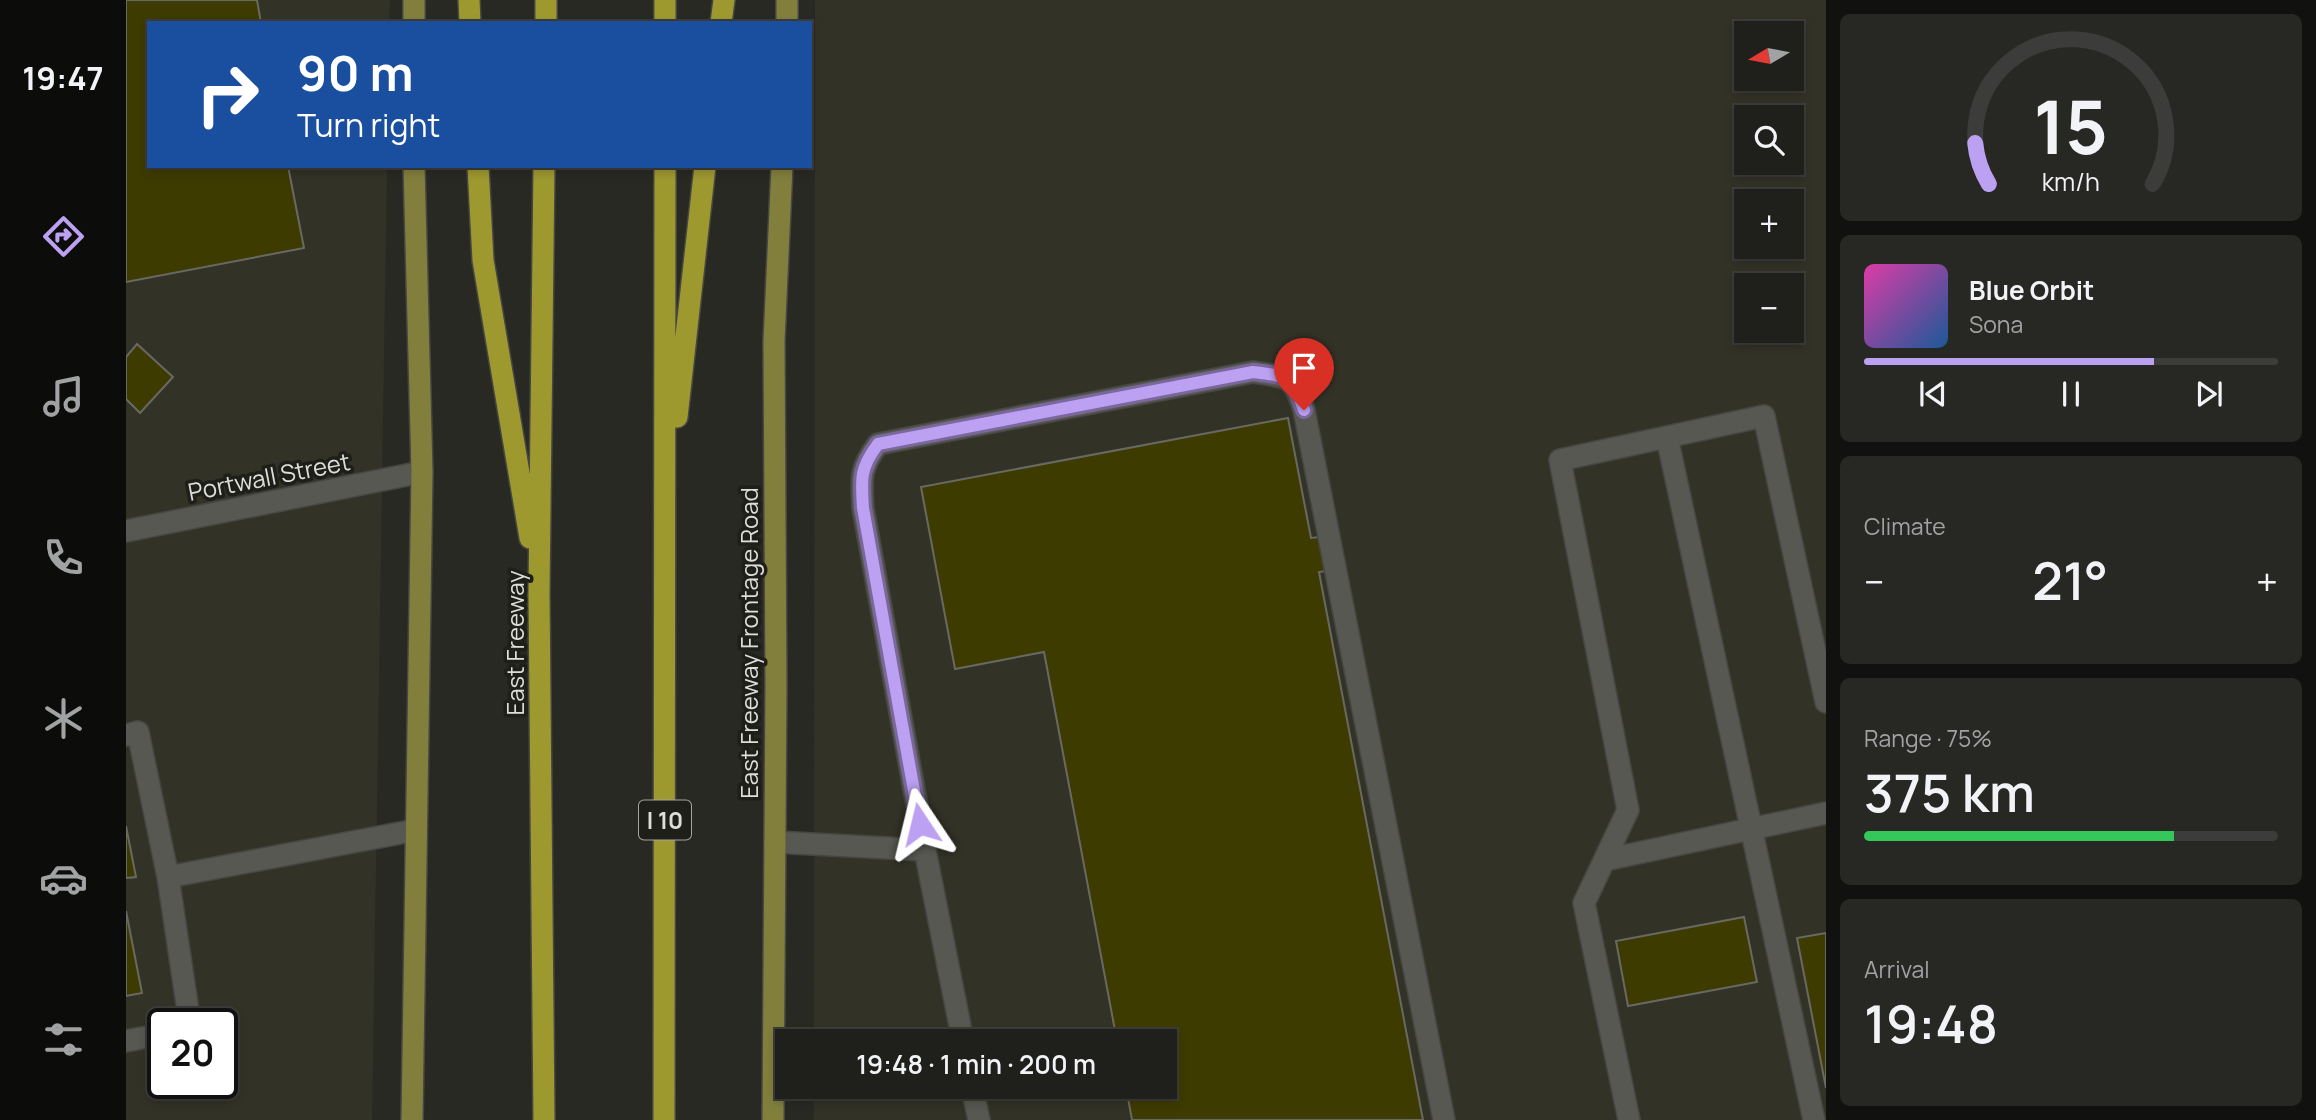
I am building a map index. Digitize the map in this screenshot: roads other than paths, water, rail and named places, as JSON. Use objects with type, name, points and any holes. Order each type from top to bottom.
[{"type":"highway","points":[[469,0],[470,21]]},
{"type":"highway","points":[[546,0],[546,21]]},
{"type":"highway","points":[[665,0],[665,21]]},
{"type":"highway","points":[[721,21],[724,0]]},
{"type":"highway","points":[[478,168],[483,260],[539,594]]},
{"type":"highway","name":"East Freeway","points":[[544,168],[539,594],[544,1120]]},
{"type":"highway","name":"I 10","points":[[664,1120],[665,168]]},
{"type":"highway","points":[[666,520],[705,168]]},
{"type":"main road","points":[[414,0],[414,21]]},
{"type":"main road","points":[[787,0],[787,21]]},
{"type":"main road","points":[[412,1120],[422,472],[414,168]]},
{"type":"main road","name":"East Freeway Frontage Road","points":[[773,1120],[774,341],[782,168]]},
{"type":"street","points":[[961,1029],[863,508],[861,484],[864,463],[878,444],[1253,372],[1284,376],[1297,389],[1304,410],[1444,1120]]},
{"type":"street","points":[[1629,1120],[1584,903],[1628,810],[1560,460],[1764,416],[1826,702]]},
{"type":"street","points":[[1667,437],[1814,1120]]},
{"type":"street","name":"Portwall Street","points":[[126,531],[422,472]]},
{"type":"street","points":[[126,734],[138,732],[168,877],[188,1008]]},
{"type":"street","points":[[1605,860],[1826,813]]},
{"type":"street","points":[[168,877],[416,830]]},
{"type":"street","points":[[775,842],[925,850]]},
{"type":"street","points":[[126,1041],[147,1037]]},
{"type":"street","points":[[975,1099],[979,1120]]}]
